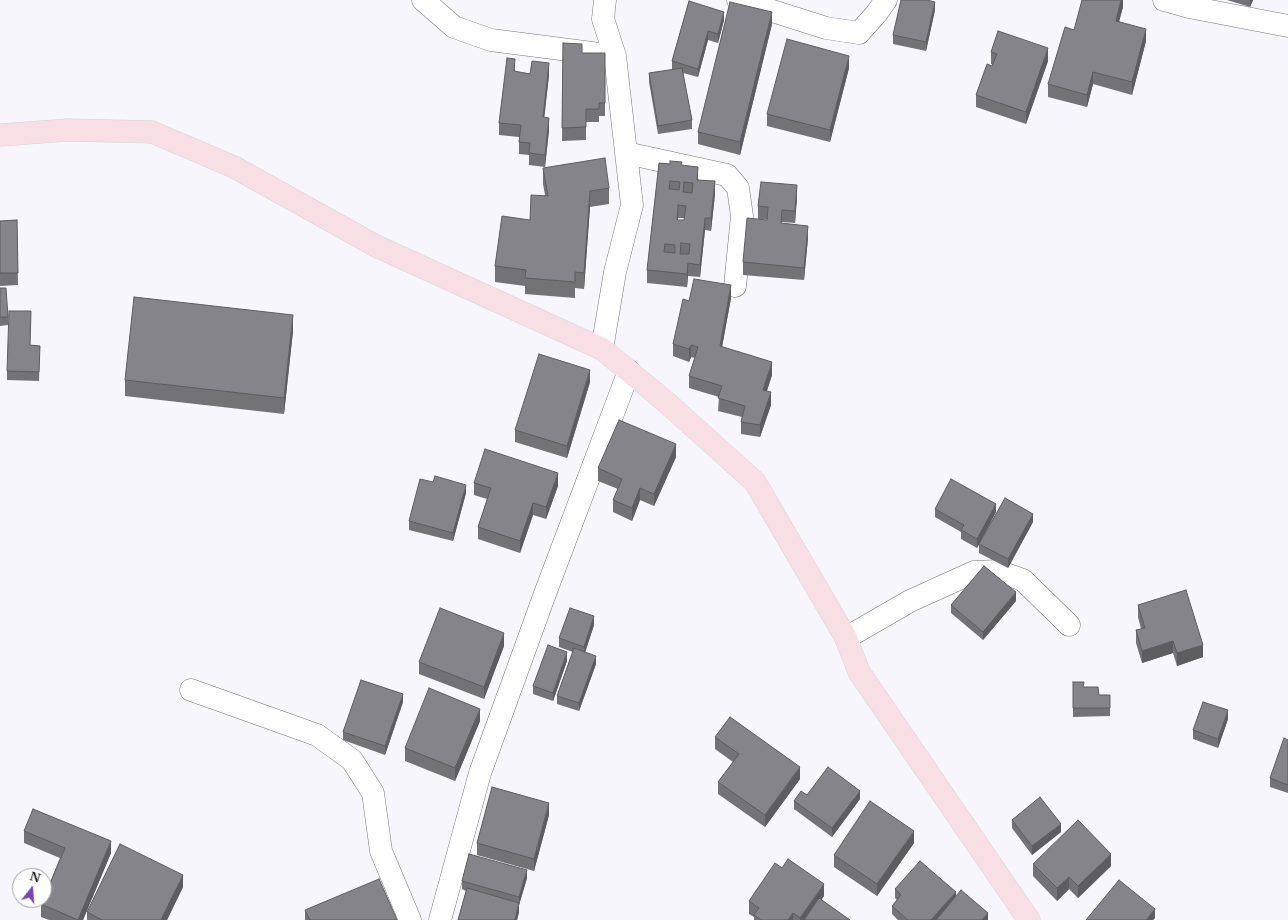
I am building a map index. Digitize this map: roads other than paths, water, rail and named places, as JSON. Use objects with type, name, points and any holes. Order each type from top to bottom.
[{"type":"main road","points":[[0,135],[68,130],[152,132],[234,166],[376,246],[602,349],[666,402],[755,482],[846,638],[860,672],[1029,920]]},
{"type":"street","points":[[423,0],[454,26],[492,40],[615,56]]},
{"type":"street","points":[[602,349],[614,272],[632,205],[615,56],[602,19],[605,0]]},
{"type":"street","points":[[738,0],[826,28],[859,33],[886,0]]},
{"type":"street","points":[[1164,0],[1189,7],[1288,26]]},
{"type":"street","points":[[626,153],[727,175],[738,188],[742,216],[735,286]]},
{"type":"street","points":[[440,920],[480,773],[546,591],[629,371]]},
{"type":"street","points":[[846,638],[910,601],[974,572],[998,570],[1023,580],[1069,625]]},
{"type":"street","points":[[191,690],[317,735],[352,760],[373,793],[381,851],[410,920]]}]
